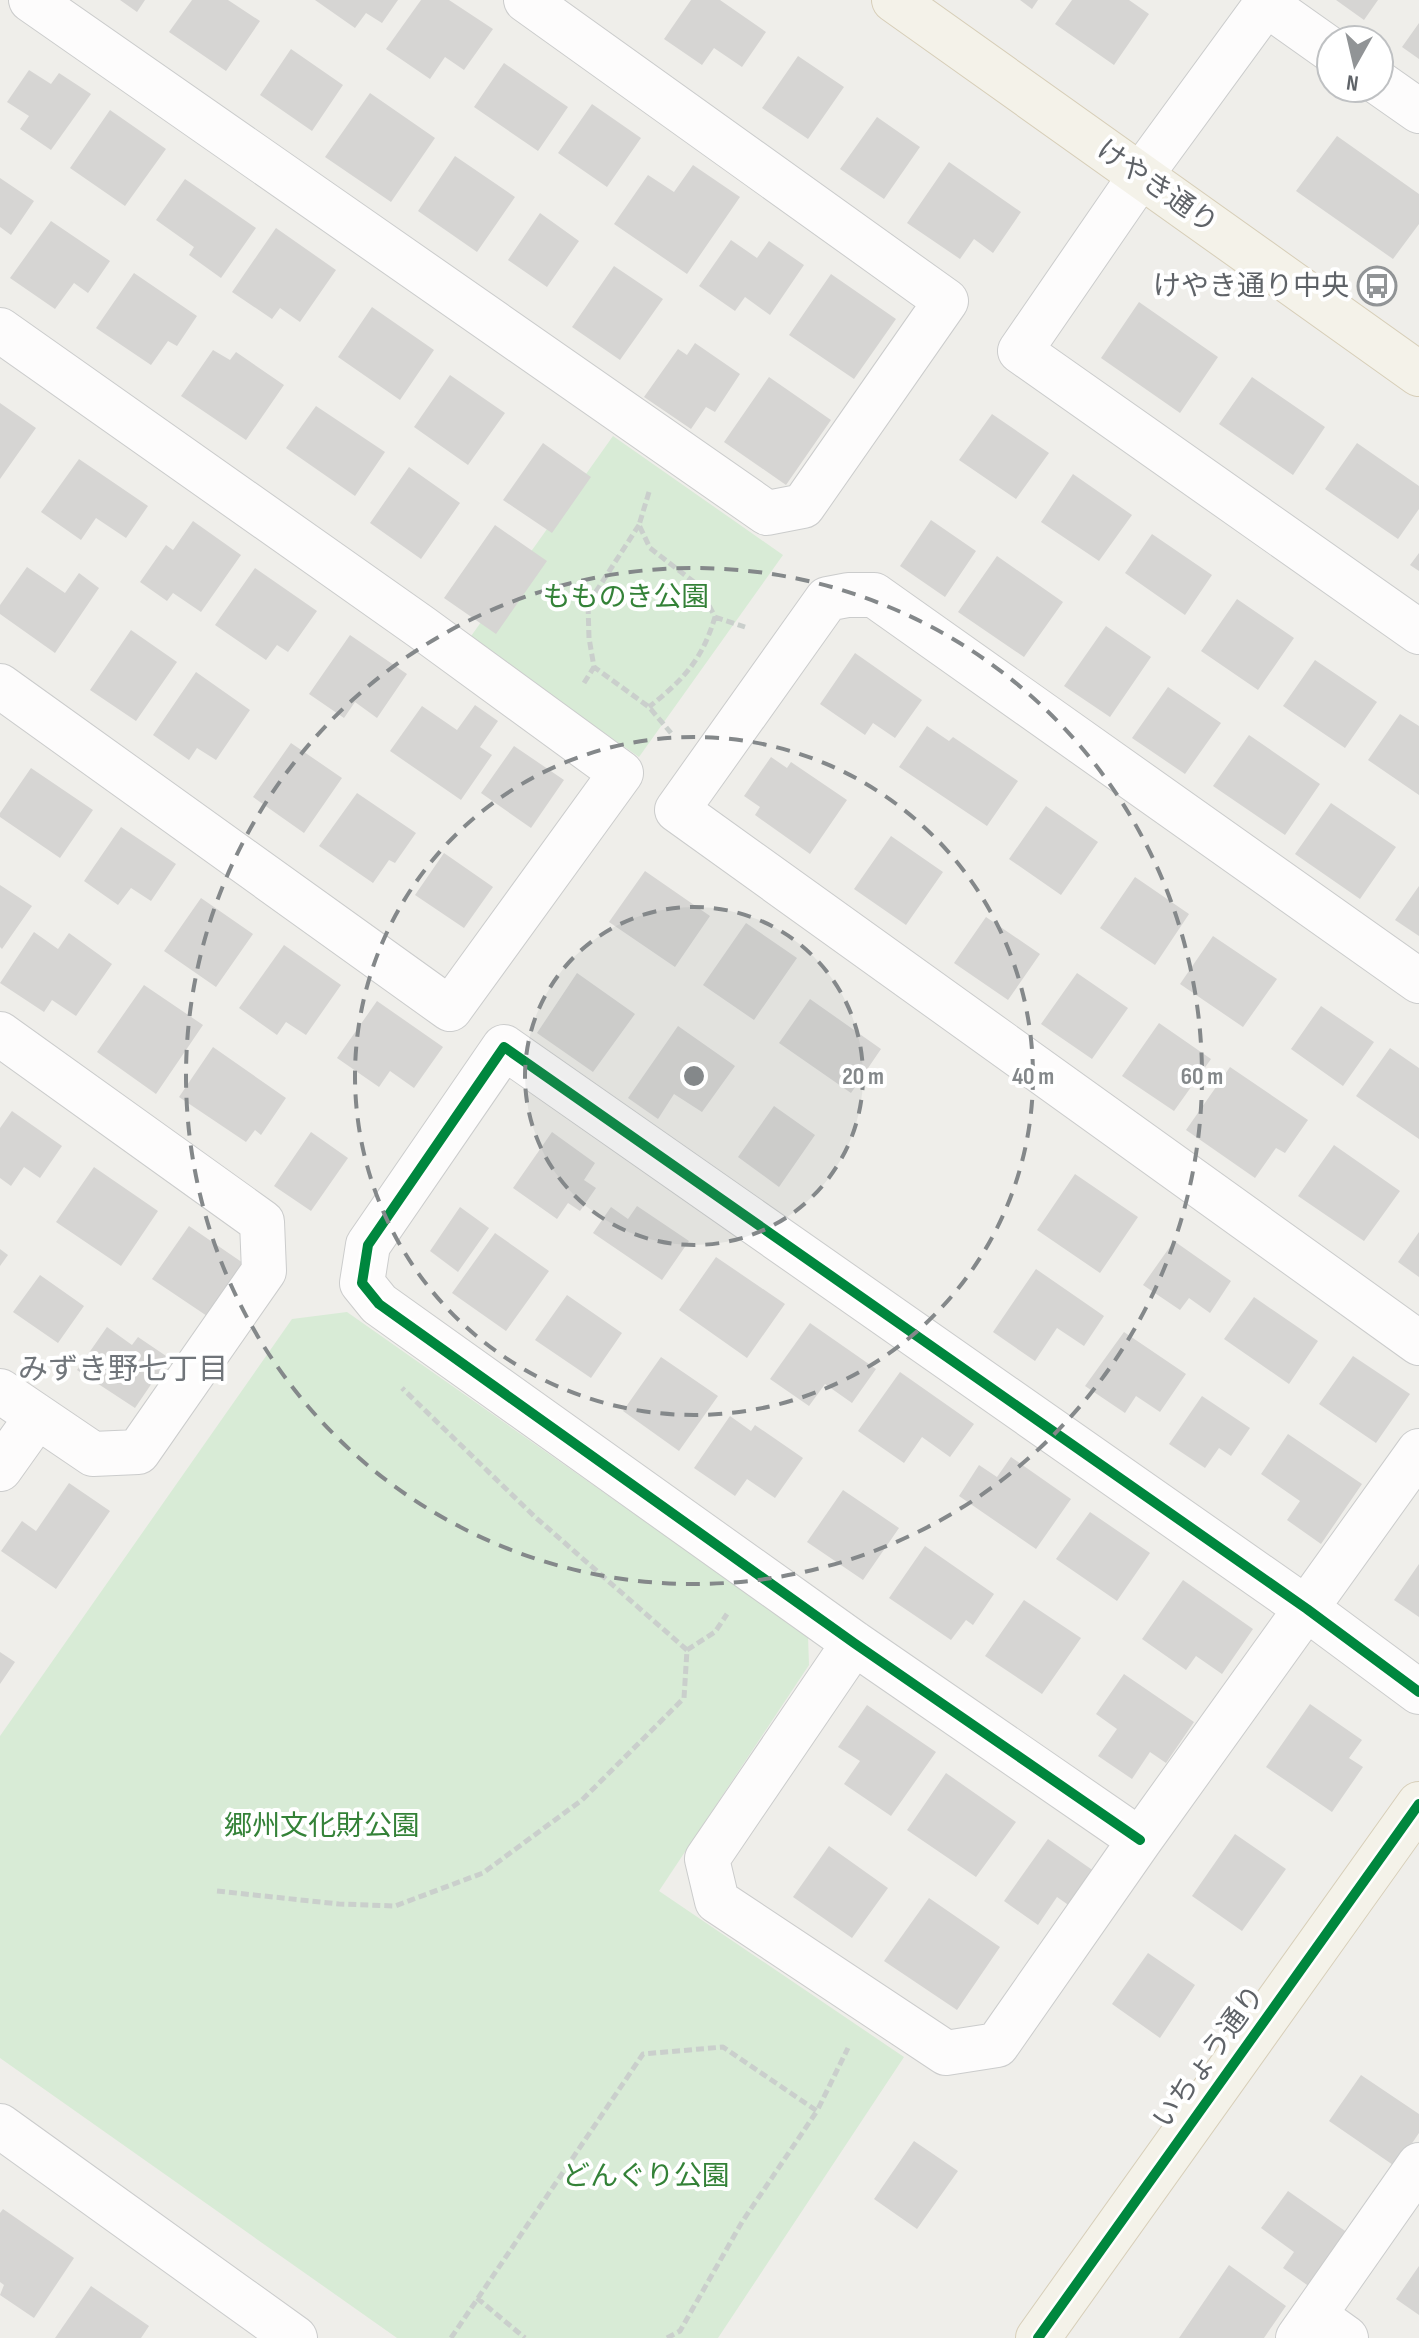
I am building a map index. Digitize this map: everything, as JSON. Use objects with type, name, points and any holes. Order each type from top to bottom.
[{"type":"main road","name":"けやき通り","points":[[894,0],[1419,374]]},
{"type":"main road","name":"いちょう通り","points":[[1038,2338],[1419,1804]]},
{"type":"street","points":[[31,0],[767,513],[803,506],[946,301],[526,0]]},
{"type":"street","points":[[1315,39],[1266,4],[1141,175],[1020,351],[1419,632]]},
{"type":"street","points":[[1395,94],[1419,111]]},
{"type":"street","points":[[0,330],[408,618],[621,773],[450,1009],[0,686]]},
{"type":"street","points":[[1419,981],[874,595],[827,599],[677,810],[1419,1343]]},
{"type":"street","points":[[0,1034],[262,1222],[264,1271],[138,1452],[93,1454],[0,1391]]},
{"type":"street","points":[[1140,1840],[854,1643],[379,1304],[362,1283],[368,1245],[504,1047],[1307,1609],[1419,1692]]},
{"type":"street","points":[[0,1469],[37,1417]]},
{"type":"street","points":[[854,1643],[707,1859],[717,1901],[946,2053],[997,2045],[1419,1451]]},
{"type":"street","points":[[0,2126],[295,2338]]},
{"type":"street","points":[[1319,2330],[1419,2165]]},
{"type":"path","points":[[674,449],[655,477],[639,525],[588,604],[594,667],[649,707],[679,743]]},
{"type":"path","points":[[639,525],[650,548],[699,586],[715,617],[707,645],[683,679],[649,707]]},
{"type":"path","points":[[715,617],[758,632]]},
{"type":"path","points":[[217,1891],[339,1904],[395,1906],[483,1873],[582,1800],[684,1698],[687,1650],[534,1516],[400,1386]]},
{"type":"path","points":[[667,2338],[680,2331],[742,2222],[817,2111],[869,2003]]},
{"type":"path","points":[[451,2338],[643,2054],[723,2047],[817,2111]]},
{"type":"path","points":[[477,2298],[525,2338]]},
{"type":"green space","name":"もものき公園","points":[[613,436],[783,555],[639,757],[469,639]]},
{"type":"green space","name":"郷州文化財公園","points":[[347,1312],[808,1636],[809,1665],[659,1891],[904,2057],[718,2338],[397,2338],[0,2058],[0,1736],[292,1319]]},
{"type":"building","points":[[120,0],[145,0],[137,12]]},
{"type":"building","points":[[192,0],[228,0],[260,21],[226,71],[169,32]]},
{"type":"building","points":[[315,0],[398,0],[382,23],[366,13],[355,28]]},
{"type":"building","points":[[421,0],[449,0],[493,29],[464,70],[445,57],[430,79],[386,49]]},
{"type":"building","points":[[691,0],[720,0],[766,32],[742,67],[714,48],[702,65],[664,39]]},
{"type":"building","points":[[1020,0],[1038,0],[1032,9]]},
{"type":"building","points":[[1072,0],[1129,0],[1149,14],[1114,65],[1055,24]]},
{"type":"building","points":[[1336,0],[1378,0],[1364,20]]},
{"type":"building","points":[[1419,23],[1419,59],[1402,47]]},
{"type":"building","points":[[291,49],[343,85],[312,131],[260,95]]},
{"type":"building","points":[[798,56],[844,87],[808,139],[762,108]]},
{"type":"building","points":[[504,63],[568,107],[538,151],[474,107]]},
{"type":"building","points":[[29,70],[51,84],[59,73],[91,94],[51,150],[20,129],[29,116],[7,102]]},
{"type":"building","points":[[370,93],[435,138],[391,202],[325,157]]},
{"type":"building","points":[[592,104],[641,138],[607,187],[558,153]]},
{"type":"building","points":[[110,110],[166,149],[125,206],[70,168]]},
{"type":"building","points":[[877,117],[920,147],[884,199],[840,169]]},
{"type":"building","points":[[1337,136],[1419,194],[1419,224],[1393,259],[1296,191]]},
{"type":"building","points":[[455,156],[515,197],[477,252],[418,211]]},
{"type":"building","points":[[949,162],[1021,212],[993,253],[974,239],[960,259],[907,223]]},
{"type":"building","points":[[693,165],[740,197],[687,274],[614,224],[648,175],[674,192]]},
{"type":"building","points":[[0,178],[34,201],[11,235],[0,227]]},
{"type":"building","points":[[185,179],[256,228],[221,278],[189,255],[194,247],[156,220]]},
{"type":"building","points":[[540,213],[579,241],[547,287],[508,260]]},
{"type":"building","points":[[51,221],[110,261],[88,293],[74,283],[55,309],[10,278]]},
{"type":"building","points":[[276,228],[336,270],[300,322],[280,308],[272,319],[232,292]]},
{"type":"building","points":[[731,240],[757,258],[769,241],[804,265],[770,315],[745,297],[735,311],[699,286]]},
{"type":"building","points":[[614,266],[663,299],[620,360],[572,327]]},
{"type":"building","points":[[134,273],[197,316],[177,346],[168,341],[151,365],[96,328]]},
{"type":"building","points":[[831,274],[896,319],[854,379],[789,335]]},
{"type":"building","points":[[1139,302],[1218,357],[1180,413],[1101,358]]},
{"type":"building","points":[[372,307],[434,350],[400,400],[338,357]]},
{"type":"building","points":[[695,343],[740,374],[715,412],[706,407],[691,429],[644,397],[678,349],[687,355]]},
{"type":"building","points":[[213,350],[230,360],[236,352],[284,385],[246,440],[181,396]]},
{"type":"building","points":[[450,375],[505,413],[468,465],[414,427]]},
{"type":"building","points":[[769,377],[831,420],[786,485],[724,442]]},
{"type":"building","points":[[1252,377],[1325,427],[1293,475],[1219,424]]},
{"type":"building","points":[[0,403],[36,428],[0,479]]},
{"type":"building","points":[[316,406],[385,452],[355,496],[286,448]]},
{"type":"building","points":[[992,414],[1049,453],[1016,499],[959,460]]},
{"type":"building","points":[[543,443],[591,477],[552,533],[503,500]]},
{"type":"building","points":[[1357,443],[1419,486],[1419,509],[1398,539],[1325,489]]},
{"type":"building","points":[[79,459],[148,506],[126,538],[96,518],[81,540],[41,512]]},
{"type":"building","points":[[409,467],[460,503],[421,559],[370,523]]},
{"type":"building","points":[[1073,474],[1132,515],[1099,561],[1041,522]]},
{"type":"building","points":[[931,520],[976,551],[945,597],[900,566]]},
{"type":"building","points":[[193,521],[241,555],[201,612],[173,593],[167,601],[140,582],[166,545],[173,550]]},
{"type":"building","points":[[495,525],[547,561],[496,634],[444,598]]},
{"type":"building","points":[[1152,534],[1212,575],[1185,615],[1125,573]]},
{"type":"building","points":[[1419,553],[1419,571],[1410,565]]},
{"type":"building","points":[[997,556],[1063,602],[1024,657],[958,612]]},
{"type":"building","points":[[27,567],[65,593],[79,573],[99,588],[55,653],[0,614],[0,605]]},
{"type":"building","points":[[255,568],[317,611],[288,652],[277,645],[266,660],[215,625]]},
{"type":"building","points":[[1237,599],[1294,638],[1258,690],[1201,651]]},
{"type":"building","points":[[1106,626],[1151,657],[1110,717],[1064,686]]},
{"type":"building","points":[[131,630],[177,662],[136,721],[90,690]]},
{"type":"building","points":[[350,635],[407,674],[377,718],[355,702],[344,718],[309,694]]},
{"type":"building","points":[[855,653],[922,700],[895,738],[873,723],[865,735],[820,704]]},
{"type":"building","points":[[1315,660],[1377,702],[1345,748],[1283,706]]},
{"type":"building","points":[[196,672],[250,710],[216,760],[197,748],[189,760],[153,735]]},
{"type":"building","points":[[1168,687],[1221,723],[1185,774],[1132,738]]},
{"type":"building","points":[[475,705],[498,721],[480,747],[492,755],[461,800],[390,751],[422,706],[457,730]]},
{"type":"building","points":[[1400,714],[1419,726],[1419,795],[1368,760]]},
{"type":"building","points":[[927,726],[949,741],[953,737],[1018,781],[987,826],[899,767]]},
{"type":"building","points":[[1249,735],[1320,784],[1285,835],[1213,786]]},
{"type":"building","points":[[291,743],[342,778],[304,833],[253,797]]},
{"type":"building","points":[[514,746],[564,780],[531,828],[481,793]]},
{"type":"building","points":[[771,757],[787,768],[791,762],[847,800],[810,854],[755,815],[760,807],[744,796]]},
{"type":"building","points":[[31,768],[93,810],[60,858],[0,817]]},
{"type":"building","points":[[357,793],[416,833],[395,863],[389,860],[373,883],[319,846]]},
{"type":"building","points":[[1331,803],[1396,847],[1360,899],[1295,854]]},
{"type":"building","points":[[1046,806],[1098,842],[1061,895],[1009,859]]},
{"type":"building","points":[[121,827],[176,864],[151,901],[131,888],[118,905],[84,881]]},
{"type":"building","points":[[891,836],[943,872],[906,925],[854,889]]},
{"type":"building","points":[[444,853],[493,887],[464,928],[415,895]]},
{"type":"building","points":[[645,871],[710,916],[675,967],[609,922]]},
{"type":"building","points":[[1135,877],[1189,914],[1155,965],[1100,928]]},
{"type":"building","points":[[0,885],[32,906],[2,949],[0,947]]},
{"type":"building","points":[[1419,886],[1419,936],[1395,920]]},
{"type":"building","points":[[201,898],[253,934],[216,987],[164,951]]},
{"type":"building","points":[[986,917],[1040,954],[1008,1000],[954,963]]},
{"type":"building","points":[[746,923],[797,958],[754,1020],[703,985]]},
{"type":"building","points":[[34,932],[58,949],[69,933],[112,964],[76,1016],[52,1000],[44,1012],[0,983]]},
{"type":"building","points":[[1213,936],[1277,979],[1243,1027],[1180,984]]},
{"type":"building","points":[[284,945],[341,985],[306,1035],[286,1022],[277,1035],[239,1008]]},
{"type":"building","points":[[577,973],[635,1014],[593,1072],[537,1033]]},
{"type":"building","points":[[1077,973],[1128,1008],[1092,1059],[1041,1024]]},
{"type":"building","points":[[144,985],[203,1025],[156,1094],[97,1052]]},
{"type":"building","points":[[810,999],[881,1049],[851,1093],[779,1043]]},
{"type":"building","points":[[377,1001],[443,1047],[414,1088],[390,1071],[379,1087],[337,1058]]},
{"type":"building","points":[[1321,1006],[1374,1042],[1343,1086],[1291,1049]]},
{"type":"building","points":[[1159,1023],[1211,1059],[1174,1111],[1122,1076]]},
{"type":"building","points":[[678,1026],[735,1066],[702,1112],[674,1094],[658,1119],[628,1098]]},
{"type":"building","points":[[213,1047],[286,1098],[261,1135],[255,1130],[246,1142],[179,1097]]},
{"type":"building","points":[[1390,1048],[1419,1068],[1419,1139],[1356,1096]]},
{"type":"building","points":[[1230,1067],[1308,1120],[1285,1153],[1276,1148],[1255,1178],[1186,1130]]},
{"type":"building","points":[[774,1106],[815,1135],[779,1187],[738,1157]]},
{"type":"building","points":[[12,1111],[62,1146],[40,1178],[24,1167],[11,1186],[0,1178],[0,1128]]},
{"type":"building","points":[[311,1132],[348,1158],[311,1211],[274,1186]]},
{"type":"building","points":[[552,1132],[595,1163],[584,1180],[596,1188],[580,1211],[568,1203],[557,1219],[513,1188]]},
{"type":"building","points":[[1334,1145],[1400,1191],[1364,1241],[1298,1196]]},
{"type":"building","points":[[94,1167],[158,1211],[121,1266],[56,1222]]},
{"type":"building","points":[[1075,1174],[1138,1217],[1100,1273],[1037,1230]]},
{"type":"building","points":[[637,1206],[689,1241],[662,1280],[593,1233],[611,1207],[628,1219]]},
{"type":"building","points":[[460,1207],[489,1228],[458,1272],[430,1251]]},
{"type":"building","points":[[189,1226],[246,1265],[210,1318],[152,1279]]},
{"type":"building","points":[[1419,1232],[1419,1277],[1398,1262]]},
{"type":"building","points":[[495,1233],[549,1271],[506,1331],[452,1293]]},
{"type":"building","points":[[1174,1241],[1231,1281],[1210,1313],[1189,1298],[1180,1310],[1143,1285]]},
{"type":"building","points":[[0,1249],[8,1255],[0,1266]]},
{"type":"building","points":[[716,1257],[785,1304],[747,1358],[679,1310]]},
{"type":"building","points":[[1036,1269],[1104,1316],[1084,1346],[1057,1328],[1035,1361],[993,1332]]},
{"type":"building","points":[[40,1275],[84,1306],[58,1343],[13,1312]]},
{"type":"building","points":[[567,1295],[622,1333],[591,1378],[535,1340]]},
{"type":"building","points":[[1254,1297],[1318,1341],[1289,1384],[1224,1339]]},
{"type":"building","points":[[810,1323],[876,1369],[852,1403],[825,1384],[809,1406],[770,1379]]},
{"type":"building","points":[[107,1327],[132,1345],[138,1337],[169,1358],[135,1408],[77,1370]]},
{"type":"building","points":[[1124,1332],[1186,1374],[1160,1412],[1136,1396],[1125,1413],[1085,1386]]},
{"type":"building","points":[[1353,1356],[1410,1394],[1376,1443],[1319,1404]]},
{"type":"building","points":[[661,1357],[718,1396],[679,1451],[623,1411]]},
{"type":"building","points":[[900,1372],[974,1424],[950,1457],[922,1437],[904,1463],[858,1431]]},
{"type":"building","points":[[1202,1396],[1250,1428],[1231,1456],[1219,1448],[1205,1468],[1169,1444]]},
{"type":"building","points":[[730,1416],[751,1431],[755,1425],[803,1458],[775,1498],[747,1479],[735,1496],[694,1468]]},
{"type":"building","points":[[1288,1434],[1362,1484],[1321,1544],[1287,1520],[1300,1501],[1261,1474]]},
{"type":"building","points":[[1011,1457],[1071,1499],[1036,1549],[959,1496],[979,1465],[997,1477]]},
{"type":"building","points":[[69,1483],[110,1511],[56,1589],[1,1551],[22,1521],[36,1531]]},
{"type":"building","points":[[843,1490],[899,1528],[863,1580],[807,1542]]},
{"type":"building","points":[[1090,1512],[1150,1553],[1117,1601],[1056,1559]]},
{"type":"building","points":[[925,1546],[994,1594],[973,1625],[966,1620],[951,1640],[889,1598]]},
{"type":"building","points":[[1419,1564],[1419,1617],[1394,1600]]},
{"type":"building","points":[[1183,1580],[1253,1629],[1222,1674],[1196,1656],[1186,1670],[1142,1639]]},
{"type":"building","points":[[1024,1600],[1081,1638],[1042,1694],[985,1656]]},
{"type":"building","points":[[0,1652],[15,1662],[0,1684]]},
{"type":"building","points":[[1124,1674],[1194,1722],[1166,1763],[1150,1752],[1132,1779],[1098,1756],[1117,1729],[1096,1714]]},
{"type":"building","points":[[1310,1704],[1362,1740],[1349,1758],[1363,1767],[1332,1812],[1266,1767]]},
{"type":"building","points":[[867,1705],[936,1752],[891,1816],[844,1784],[860,1761],[838,1747]]},
{"type":"building","points":[[946,1773],[1016,1822],[976,1877],[907,1830]]},
{"type":"building","points":[[1235,1834],[1286,1869],[1242,1931],[1192,1896]]},
{"type":"building","points":[[1048,1839],[1101,1876],[1077,1911],[1057,1897],[1038,1925],[1004,1901]]},
{"type":"building","points":[[829,1846],[888,1888],[852,1938],[793,1897]]},
{"type":"building","points":[[929,1898],[1000,1947],[957,2010],[884,1961]]},
{"type":"building","points":[[1148,1953],[1195,1985],[1160,2038],[1112,2004]]},
{"type":"building","points":[[1361,2075],[1419,2114],[1419,2133],[1396,2167],[1329,2121]]},
{"type":"building","points":[[914,2141],[958,2171],[917,2229],[874,2199]]},
{"type":"building","points":[[1288,2191],[1348,2233],[1310,2287],[1283,2268],[1294,2252],[1261,2228]]},
{"type":"building","points":[[3,2209],[74,2258],[34,2318],[0,2295],[4,2285],[0,2282],[0,2213]]},
{"type":"building","points":[[1229,2265],[1286,2306],[1264,2338],[1179,2338]]},
{"type":"building","points":[[1419,2266],[1419,2315],[1396,2299]]},
{"type":"building","points":[[91,2286],[149,2326],[141,2338],[55,2338]]},
{"type":"cycle path","points":[[1140,1840],[854,1643],[379,1304],[362,1283],[368,1245],[504,1047],[1307,1609],[1419,1692]]},
{"type":"cycle path","points":[[1038,2338],[1419,1804]]},
{"type":"place","name":"けやき通り中央","points":[[1377,286]]},
{"type":"district","name":"みずき野七丁目","points":[[123,1370]]},
{"type":"park label","name":"どんぐり公園","points":[[646,2176]]}]
